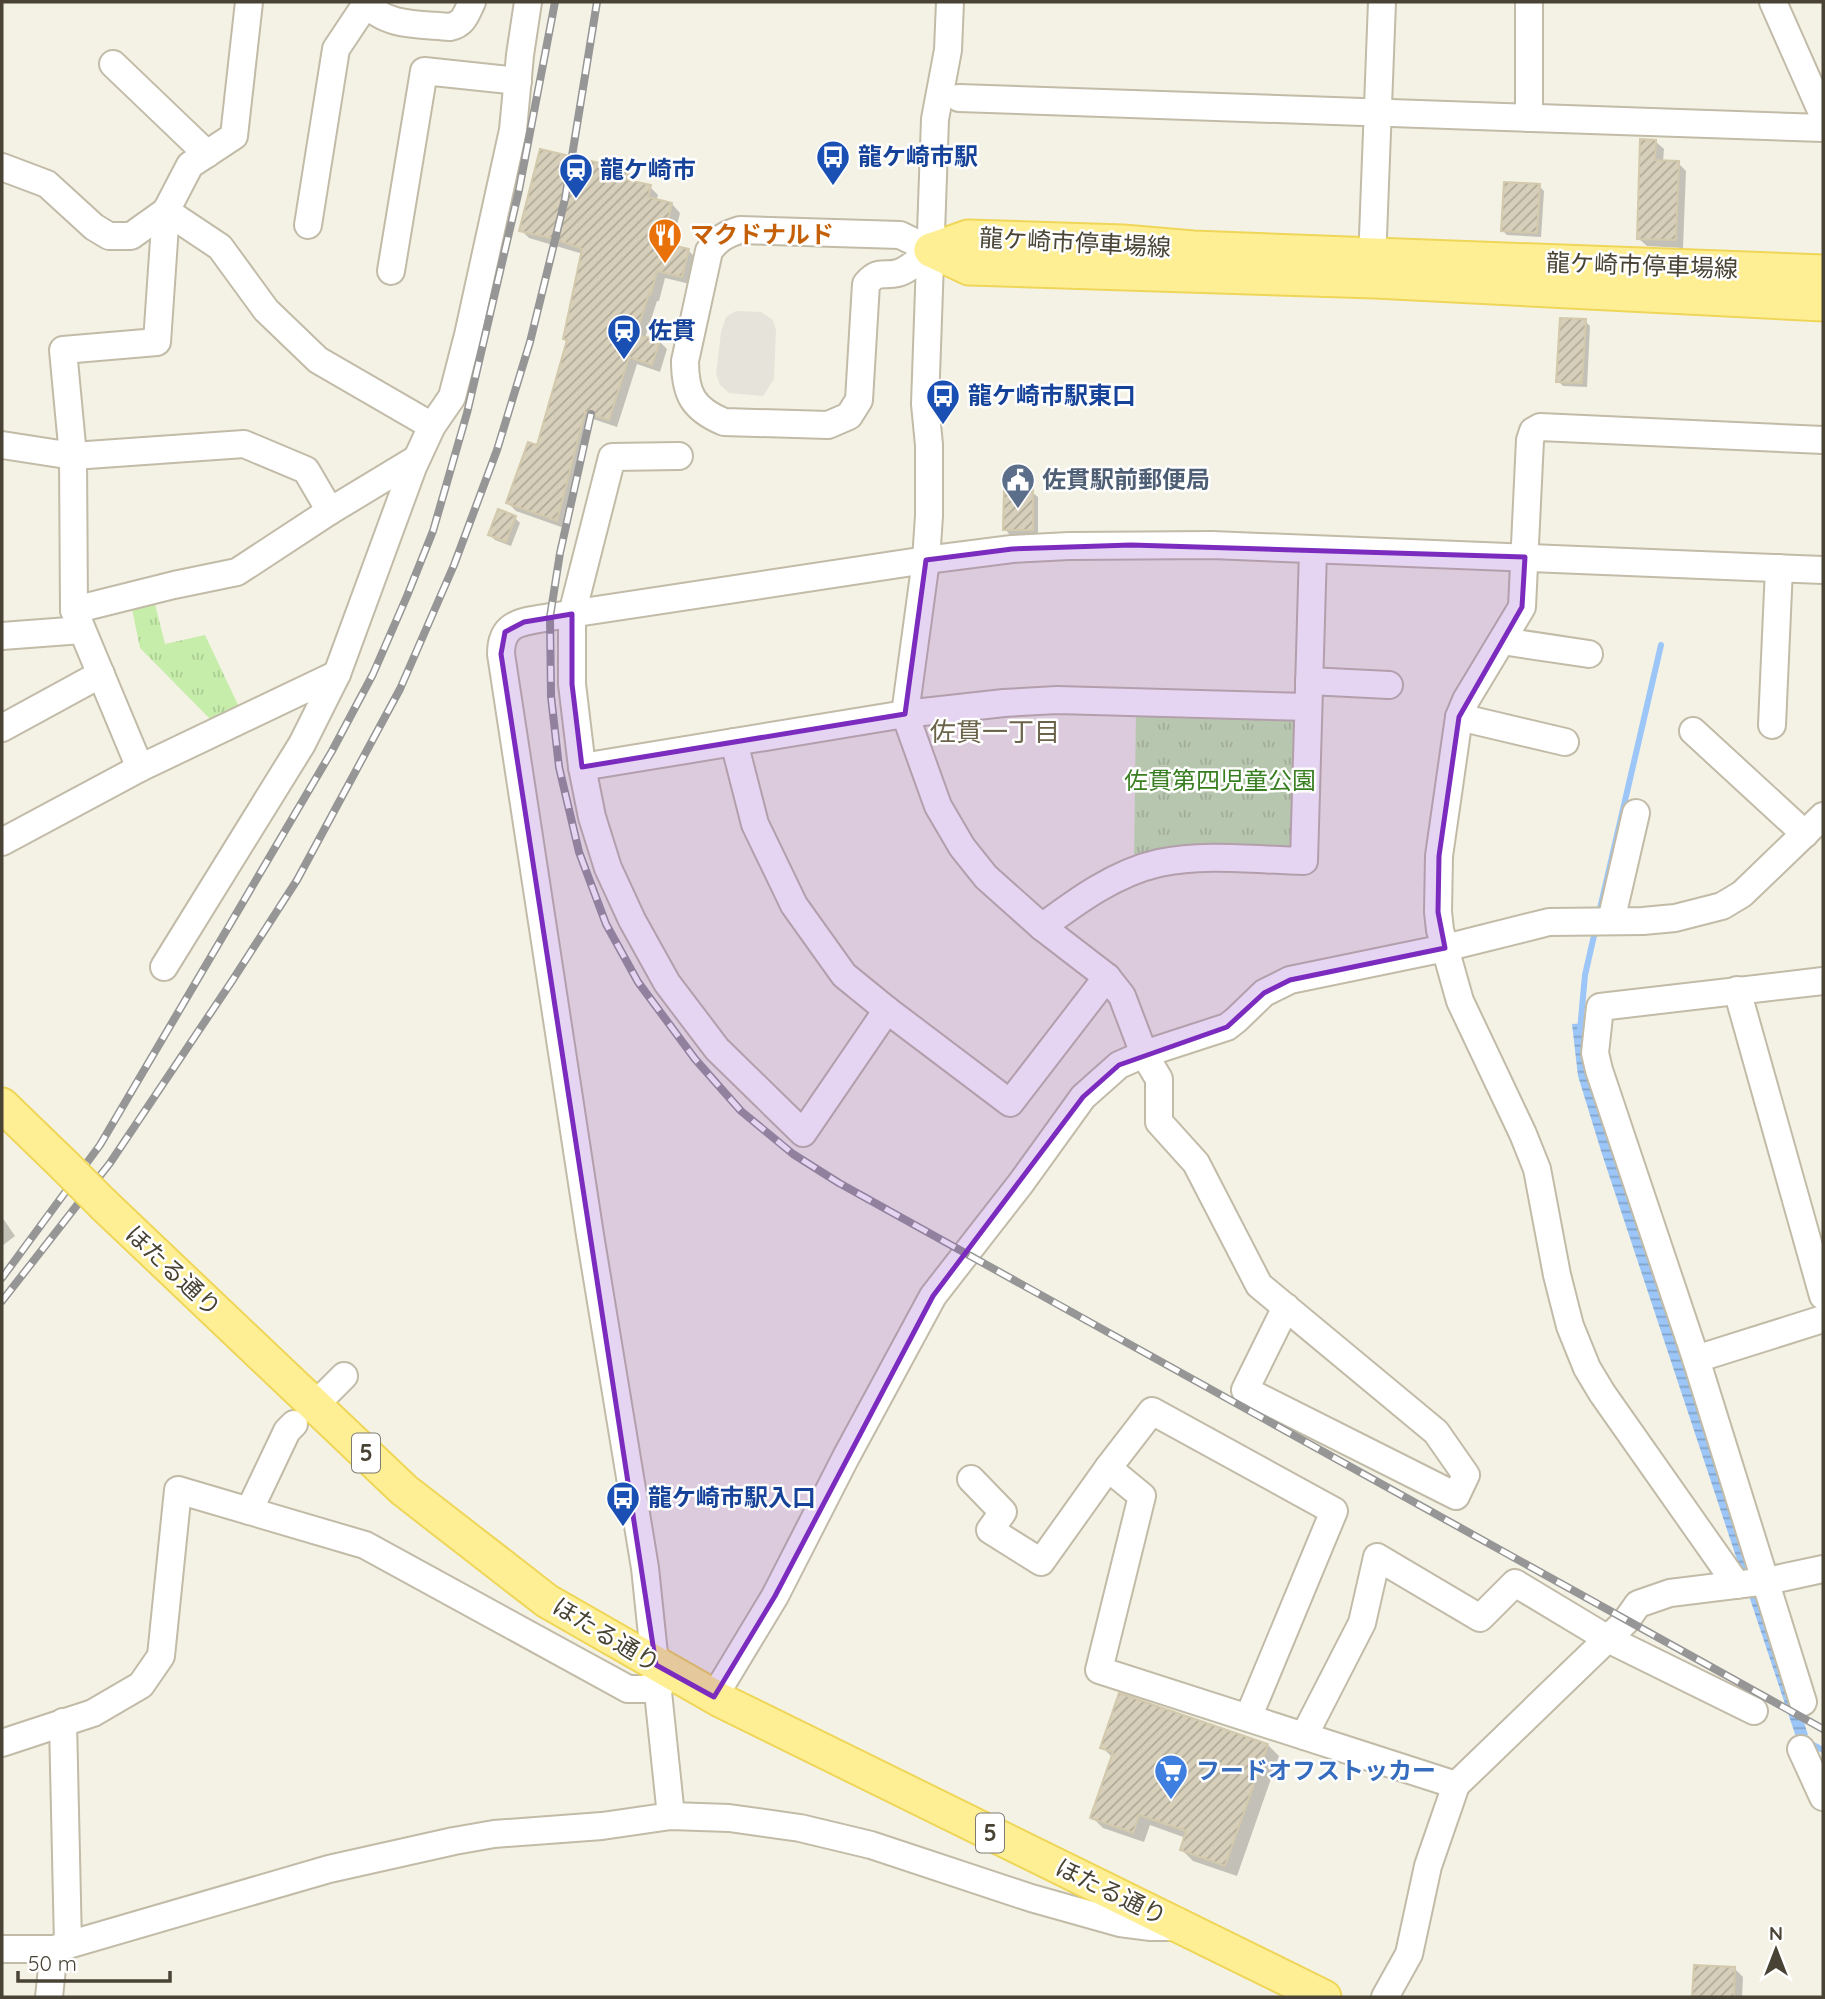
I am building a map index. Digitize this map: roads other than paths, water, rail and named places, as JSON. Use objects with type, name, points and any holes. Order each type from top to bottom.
[{"type":"main road","name":"龍ケ崎市停車場線","points":[[932,250],[968,237],[1823,272]]},
{"type":"main road","name":"龍ケ崎市停車場線","points":[[932,250],[969,268],[1375,281],[1823,304]]},
{"type":"main road","name":"ほたる通り","points":[[2,1105],[404,1490],[547,1601],[658,1677],[714,1697],[1324,1997]]},
{"type":"street","points":[[140,768],[78,620],[73,456],[64,350],[158,342],[166,211],[190,165],[234,136],[249,2]]},
{"type":"street","points":[[308,225],[336,49],[366,3],[383,18],[395,22],[450,27],[464,20],[472,2]]},
{"type":"street","points":[[164,967],[302,744],[337,674],[416,459],[432,426],[452,397],[513,130],[528,2]]},
{"type":"street","points":[[950,2],[948,50],[935,118],[925,404],[929,445],[929,516],[926,560],[905,715],[937,806],[961,847],[986,877],[1042,927],[1107,977],[1122,996],[1144,1054],[1159,1079],[1159,1122],[1196,1163],[1259,1285],[1286,1307],[1436,1432],[1465,1475],[1456,1496],[1245,1390],[1286,1307]]},
{"type":"street","points":[[1373,236],[1382,2]]},
{"type":"street","points":[[1529,2],[1529,118]]},
{"type":"street","points":[[1773,2],[1823,115]]},
{"type":"street","points":[[113,64],[207,154]]},
{"type":"street","points":[[391,271],[424,71],[518,81]]},
{"type":"street","points":[[959,98],[1823,128]]},
{"type":"street","points":[[2,167],[47,184],[94,227],[109,236],[131,236],[166,211]]},
{"type":"street","points":[[166,211],[220,247],[266,310],[317,360],[432,426]]},
{"type":"street","points":[[740,230],[900,235],[932,250],[898,273],[880,273],[866,284],[859,400],[849,416],[828,425],[724,422],[709,416],[698,407],[685,379],[685,361],[709,251],[726,234],[740,230]]},
{"type":"street","points":[[1756,1582],[1610,1405],[1587,1368],[1570,1326],[1537,1169],[1460,1001],[1438,912],[1439,856],[1460,717],[1466,700],[1522,607],[1530,440],[1533,430],[1540,428],[1823,440]]},
{"type":"street","points":[[2,446],[73,456],[244,444],[306,470],[330,510]]},
{"type":"street","points":[[679,456],[612,457],[572,614],[572,684],[582,767],[592,817],[608,868],[632,920],[667,983],[717,1049],[803,1133],[887,1010]]},
{"type":"street","points":[[2,636],[78,620],[174,585],[236,572],[330,510],[416,459]]},
{"type":"street","points":[[671,1816],[644,1560],[590,1235],[501,654],[501,642],[505,632],[514,625],[572,614],[926,560],[1069,546],[1212,545],[1823,570]]},
{"type":"street","points":[[1042,927],[1094,891],[1116,879],[1158,863],[1196,858],[1304,861],[1312,550]]},
{"type":"street","points":[[1772,725],[1779,568]]},
{"type":"street","points":[[1502,641],[1589,654]]},
{"type":"street","points":[[2,728],[101,674]]},
{"type":"street","points":[[2,842],[140,768],[337,674]]},
{"type":"street","points":[[582,767],[905,715],[1057,699],[1308,694],[1389,685]]},
{"type":"street","points":[[1460,717],[1565,742]]},
{"type":"street","points":[[714,1697],[775,1596],[933,1296],[1021,1183],[1083,1097],[1119,1065],[1227,1027],[1264,993],[1290,980],[1445,948],[1549,922],[1675,918],[1722,906],[1742,894],[1814,825],[1693,731]]},
{"type":"street","points":[[734,742],[755,824],[794,905],[844,975],[1010,1103],[1107,977]]},
{"type":"street","points":[[1611,921],[1636,813]]},
{"type":"street","points":[[1803,1702],[1756,1582],[1696,1359],[1595,1053],[1600,1007],[1823,981]]},
{"type":"street","points":[[1737,990],[1823,1296]]},
{"type":"street","points":[[1696,1359],[1823,1319]]},
{"type":"street","points":[[971,1479],[1003,1512],[990,1530],[1041,1562],[1152,1411],[1334,1511],[1248,1718]]},
{"type":"street","points":[[249,1511],[287,1431],[294,1424]]},
{"type":"street","points":[[1108,1468],[1142,1496],[1099,1670],[1456,1785]]},
{"type":"street","points":[[2,1743],[93,1713],[141,1685],[161,1656],[177,1490],[365,1545],[628,1689],[658,1677]]},
{"type":"street","points":[[1304,1736],[1362,1623],[1377,1557],[1480,1618],[1515,1583],[1608,1639],[1754,1711]]},
{"type":"street","points":[[1385,1997],[1409,1954],[1428,1866],[1456,1785],[1608,1639],[1638,1604],[1670,1593],[1756,1582],[1823,1569]]},
{"type":"street","points":[[49,1997],[61,1947],[63,1722]]},
{"type":"street","points":[[1801,1749],[1823,1797]]},
{"type":"street","points":[[2,1949],[61,1947],[329,1869],[454,1841],[494,1834],[602,1826],[671,1816],[729,1818],[800,1828],[871,1845],[1031,1898],[1120,1923],[1182,1927]]},
{"type":"water","points":[[1587,1023],[1808,1735],[1798,1743],[1578,1076],[1572,1024]]},
{"type":"waterway","points":[[1599,913],[1661,645]]},
{"type":"waterway","points":[[1580,1030],[1585,975],[1596,927]]},
{"type":"waterway","points":[[1807,1742],[1823,1750]]},
{"type":"railway","points":[[2,1278],[100,1145],[332,751],[373,674],[407,596],[433,531],[467,413],[519,190],[555,2]]},
{"type":"railway","points":[[2,1301],[110,1163],[232,981],[297,880],[400,689],[454,565],[497,450],[530,342],[565,199],[597,2]]},
{"type":"railway","points":[[591,414],[560,553],[550,617],[551,696],[559,767],[579,852],[606,924],[638,982],[695,1059],[741,1111],[793,1154],[839,1183],[1823,1729]]},
{"type":"place","name":"龍ケ崎市駅","points":[[833,187]]},
{"type":"place","name":"龍ケ崎市","points":[[576,200]]},
{"type":"place","name":"マクドナルド","points":[[665,265]]},
{"type":"place","name":"佐貫","points":[[624,361]]},
{"type":"place","name":"龍ケ崎市駅東口","points":[[943,426]]},
{"type":"place","name":"佐貫駅前郵便局","points":[[1018,510]]},
{"type":"place","name":"龍ケ崎市駅入口","points":[[623,1528]]},
{"type":"place","name":"フードオフストッカー","points":[[1171,1801]]},
{"type":"district","name":"佐貫一丁目","points":[[995,732]]},
{"type":"park label","name":"佐貫第四児童公園","points":[[1220,781]]}]
